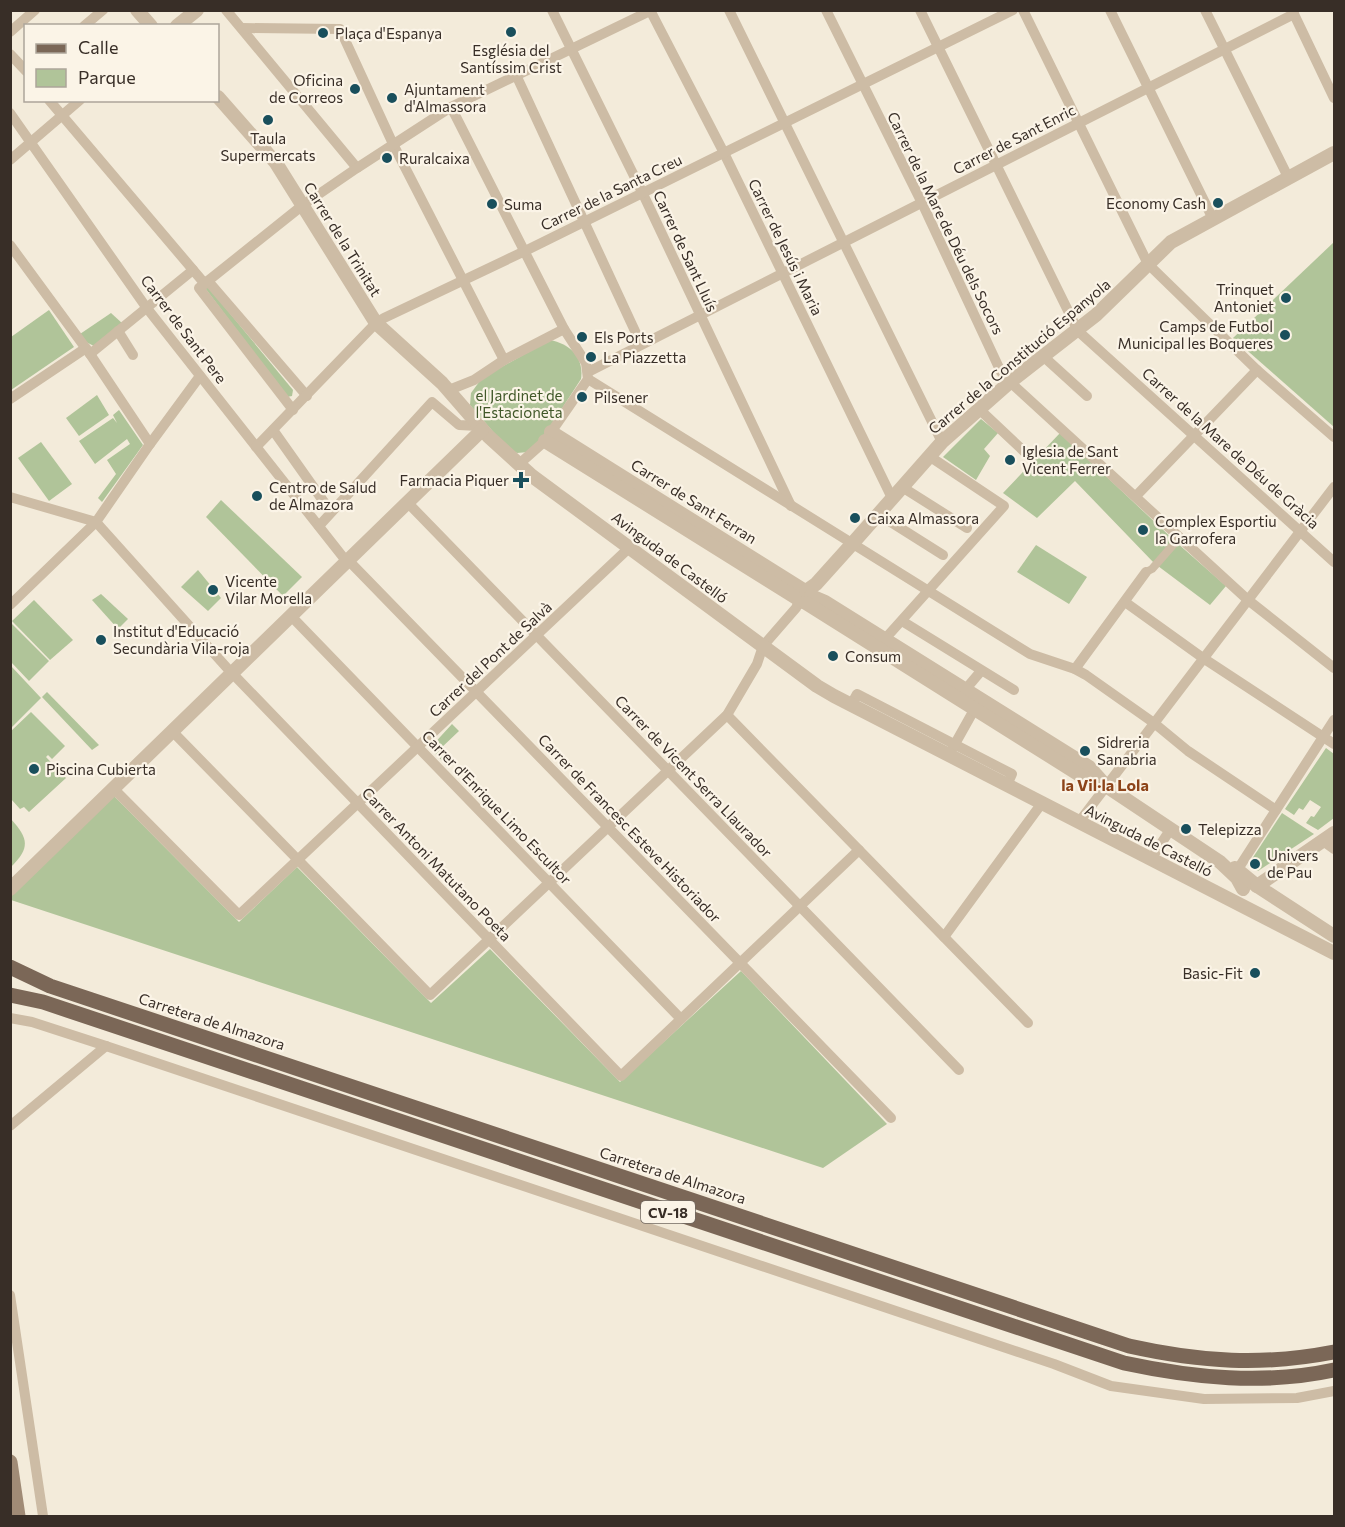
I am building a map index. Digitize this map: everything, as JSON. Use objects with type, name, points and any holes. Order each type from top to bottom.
[{"type":"main road","name":"Carretera de Almazora","points":[[10,967],[62,990],[1130,1346],[1172,1355],[1212,1360],[1286,1359],[1335,1352]]},
{"type":"main road","name":"CV-18","points":[[10,995],[44,1002],[1124,1363],[1173,1373],[1254,1379],[1335,1370]]},
{"type":"main road","points":[[10,1462],[18,1516]]},
{"type":"street","points":[[10,32],[35,10]]},
{"type":"street","points":[[86,24],[103,10]]},
{"type":"street","points":[[137,10],[149,24]]},
{"type":"street","points":[[180,24],[197,10]]},
{"type":"street","points":[[226,10],[357,168]]},
{"type":"street","name":"Carrer de Sant Lluís","points":[[552,10],[643,194],[791,506]]},
{"type":"street","points":[[729,10],[942,442]]},
{"type":"street","name":"Carrer de la Mare de Déu dels Socors","points":[[826,10],[922,203],[1001,372],[1248,600],[1335,668]]},
{"type":"street","name":"Carrer de la Mare de Déu de Gràcia","points":[[920,10],[1078,330],[1335,562]]},
{"type":"street","name":"Carrer de la Santa Creu","points":[[256,447],[376,323],[643,194],[1013,10]]},
{"type":"street","points":[[1023,10],[1148,264],[1257,370],[1335,437]]},
{"type":"street","points":[[1110,10],[1213,219]]},
{"type":"street","points":[[1206,10],[1289,179]]},
{"type":"street","points":[[204,284],[303,205],[451,107],[572,51],[651,11]]},
{"type":"street","name":"Carrer de Jesús i Maria","points":[[651,11],[724,153],[892,498]]},
{"type":"street","points":[[1293,12],[1335,98]]},
{"type":"street","name":"Carrer de Sant Enric","points":[[588,376],[641,344],[1225,50],[1293,12]]},
{"type":"street","points":[[242,28],[339,29],[393,144],[504,360]]},
{"type":"street","points":[[10,54],[24,70]]},
{"type":"street","points":[[517,77],[641,344]]},
{"type":"street","name":"Carrer de la Trinitat","points":[[219,98],[276,163],[376,323],[453,395]]},
{"type":"street","points":[[50,102],[193,270],[293,410]]},
{"type":"street","points":[[10,159],[78,102]]},
{"type":"street","points":[[451,107],[564,329],[586,363],[588,376],[548,437],[518,465]]},
{"type":"street","name":"Carrer de Sant Pere","points":[[10,113],[146,307],[346,558]]},
{"type":"street","name":"Carrer de la Constitució Espanyola","points":[[806,597],[942,442],[1010,382],[1096,315],[1171,242],[1335,153]]},
{"type":"street","points":[[10,245],[14,257],[85,348],[150,444]]},
{"type":"street","points":[[10,399],[85,348],[118,331],[193,270]]},
{"type":"street","points":[[204,284],[307,396]]},
{"type":"street","points":[[453,395],[504,360],[564,329]]},
{"type":"street","points":[[118,331],[134,355]]},
{"type":"street","points":[[1044,357],[1088,396]]},
{"type":"street","points":[[1136,496],[1257,370]]},
{"type":"street","points":[[10,605],[96,522],[200,376]]},
{"type":"street","points":[[588,376],[791,506],[1030,654],[1086,675],[1154,723],[1188,751],[1276,810]]},
{"type":"street","name":"Avinguda de Castelló","points":[[453,395],[480,428],[518,465],[817,686],[851,705],[951,750],[1007,785],[1260,915]]},
{"type":"street","name":"Avinguda de Castelló","points":[[331,512],[432,402],[459,425],[480,428]]},
{"type":"street","points":[[979,409],[1030,457]]},
{"type":"street","points":[[10,881],[112,786],[480,428]]},
{"type":"street","points":[[273,430],[331,512],[319,526]]},
{"type":"street","name":"Carrer de Sant Ferran","points":[[548,437],[787,593],[806,597],[961,694],[1089,767],[1106,786]]},
{"type":"street","points":[[881,644],[1004,506],[929,456]]},
{"type":"street","points":[[902,487],[978,534]]},
{"type":"street","points":[[1079,822],[1335,487]]},
{"type":"street","points":[[10,497],[96,522]]},
{"type":"street","name":"Carrer de Vicent Serra Llaurador","points":[[406,501],[959,1070]]},
{"type":"street","points":[[878,514],[954,562]]},
{"type":"street","name":"Carrer Antoni Matutano Poeta","points":[[96,522],[230,671],[621,1076],[681,1019]]},
{"type":"street","points":[[1075,669],[1146,572],[1152,569],[1180,537]]},
{"type":"street","name":"Carrer del Pont de Salvà","points":[[112,786],[239,915],[629,548]]},
{"type":"street","name":"Carrer de Francesc Esteve Historiador","points":[[346,558],[891,1118]]},
{"type":"street","points":[[171,729],[430,995],[727,714],[757,664],[763,646],[806,597]]},
{"type":"street","points":[[1125,602],[1203,658],[1335,744]]},
{"type":"street","name":"Carrer d'Enrique Limo Escultor","points":[[289,614],[681,1019]]},
{"type":"street","points":[[902,621],[1014,690]]},
{"type":"street","points":[[961,694],[981,671]]},
{"type":"street","name":"Carrer de Sant Ferran","points":[[961,694],[974,710],[1083,777],[1106,786],[1220,862],[1250,888]]},
{"type":"street","points":[[951,750],[974,710]]},
{"type":"street","points":[[727,714],[1028,1023]]},
{"type":"street","points":[[1238,869],[1335,720]]},
{"type":"street","points":[[10,890],[112,786]]},
{"type":"street","points":[[944,937],[1042,803]]},
{"type":"street","points":[[1151,859],[1170,830]]},
{"type":"street","points":[[1244,907],[1240,896],[1250,888],[1331,841]]},
{"type":"street","points":[[681,1019],[860,850]]},
{"type":"street","name":"Carrer de Sant Ferran","points":[[1220,862],[1238,869],[1250,888]]},
{"type":"street","points":[[1250,888],[1272,897],[1335,936]]},
{"type":"street","points":[[1260,915],[1270,913],[1274,909],[1272,897]]},
{"type":"street","points":[[1260,915],[1335,953]]},
{"type":"street","points":[[10,1018],[32,1022],[106,1046],[1042,1361],[1110,1386],[1204,1399],[1297,1398],[1335,1391]]},
{"type":"street","points":[[10,1126],[106,1046]]},
{"type":"street","points":[[10,1295],[43,1516]]},
{"type":"green space","name":"Camps de Futbol Municipal les Boqueres","points":[[1334,242],[1334,427],[1233,338]]},
{"type":"green space","points":[[205,288],[209,288],[293,390],[292,396],[287,397]]},
{"type":"green space","points":[[49,310],[74,347],[11,390],[11,337]]},
{"type":"green space","points":[[111,313],[123,324],[94,346],[84,341],[80,334]]},
{"type":"green space","name":"el Jardinet de l'Estacioneta","points":[[550,340],[564,345],[575,353],[580,365],[581,379],[541,441],[528,452],[517,453],[508,449],[470,405],[471,393],[482,378]]},
{"type":"green space","points":[[97,395],[109,415],[79,436],[66,418]]},
{"type":"green space","points":[[119,410],[143,445],[102,502],[98,498],[116,474],[107,460],[130,444],[127,439],[95,464],[79,441],[113,418],[117,423],[113,415]]},
{"type":"green space","points":[[981,419],[998,433],[984,449],[990,456],[976,480],[943,457]]},
{"type":"green space","name":"Complex Esportiu la Garrofera","points":[[1060,433],[1226,586],[1210,605],[1154,563],[1075,481],[1037,518],[1003,493]]},
{"type":"green space","points":[[41,442],[72,484],[49,501],[18,458]]},
{"type":"green space","points":[[221,500],[302,577],[283,596],[206,517]]},
{"type":"green space","points":[[1036,545],[1087,577],[1069,604],[1017,572]]},
{"type":"green space","points":[[198,570],[221,598],[208,611],[181,587]]},
{"type":"green space","points":[[101,594],[128,619],[118,629],[92,600]]},
{"type":"green space","points":[[34,600],[73,640],[50,660],[12,621]]},
{"type":"green space","points":[[10,622],[49,661],[29,681],[11,662]]},
{"type":"green space","points":[[11,666],[41,698],[11,728]]},
{"type":"green space","points":[[47,692],[99,745],[92,750],[42,697]]},
{"type":"green space","name":"Piscina Cubierta","points":[[31,712],[65,746],[52,759],[48,755],[46,757],[66,778],[29,812],[24,807],[20,809],[11,799],[10,732]]},
{"type":"green space","points":[[452,724],[459,731],[440,749],[453,761],[448,767],[430,748]]},
{"type":"green space","points":[[1326,748],[1334,754],[1334,818],[1318,830],[1306,823],[1321,807],[1310,800],[1303,810],[1299,808],[1294,815],[1285,809]]},
{"type":"green space","points":[[112,794],[239,922],[297,867],[431,1003],[490,949],[620,1082],[741,971],[887,1124],[823,1168],[11,900],[11,894]]},
{"type":"green space","points":[[1282,813],[1314,834],[1258,871],[1248,865]]},
{"type":"green space","points":[[11,819],[21,832],[25,843],[22,854],[11,867]]},
{"type":"place","name":"Església del Santíssim Crist","points":[[511,32]]},
{"type":"place","name":"Plaça d'Espanya","points":[[323,33]]},
{"type":"place","name":"Oficina de Correos","points":[[355,89]]},
{"type":"place","name":"Ajuntament d'Almassora","points":[[392,98]]},
{"type":"place","name":"Taula Supermercats","points":[[268,120]]},
{"type":"place","name":"Ruralcaixa","points":[[387,158]]},
{"type":"place","name":"Economy Cash","points":[[1218,203]]},
{"type":"place","name":"Suma","points":[[492,204]]},
{"type":"place","name":"Trinquet Antoniet","points":[[1286,298]]},
{"type":"place","name":"Camps de Futbol Municipal les Boqueres","points":[[1285,335]]},
{"type":"place","name":"Els Ports","points":[[582,337]]},
{"type":"place","name":"La Piazzetta","points":[[591,357]]},
{"type":"place","name":"Pilsener","points":[[582,397]]},
{"type":"place","name":"Iglesia de Sant Vicent Ferrer","points":[[1010,460]]},
{"type":"place","name":"Farmacia Piquer","points":[[521,480]]},
{"type":"place","name":"Centro de Salud de Almazora","points":[[257,496]]},
{"type":"place","name":"Caixa Almassora","points":[[855,518]]},
{"type":"place","name":"Complex Esportiu la Garrofera","points":[[1143,530]]},
{"type":"place","name":"Vicente Vilar Morella","points":[[213,590]]},
{"type":"place","name":"Institut d'Educació Secundària Vila-roja","points":[[101,640]]},
{"type":"place","name":"Consum","points":[[833,656]]},
{"type":"place","name":"Sidreria Sanabria","points":[[1085,751]]},
{"type":"place","name":"Piscina Cubierta","points":[[34,769]]},
{"type":"place","name":"Telepizza","points":[[1186,829]]},
{"type":"place","name":"Univers de Pau","points":[[1255,864]]},
{"type":"place","name":"Basic-Fit","points":[[1255,973]]},
{"type":"district","name":"la Vil·la Lola","points":[[1105,784]]}]
